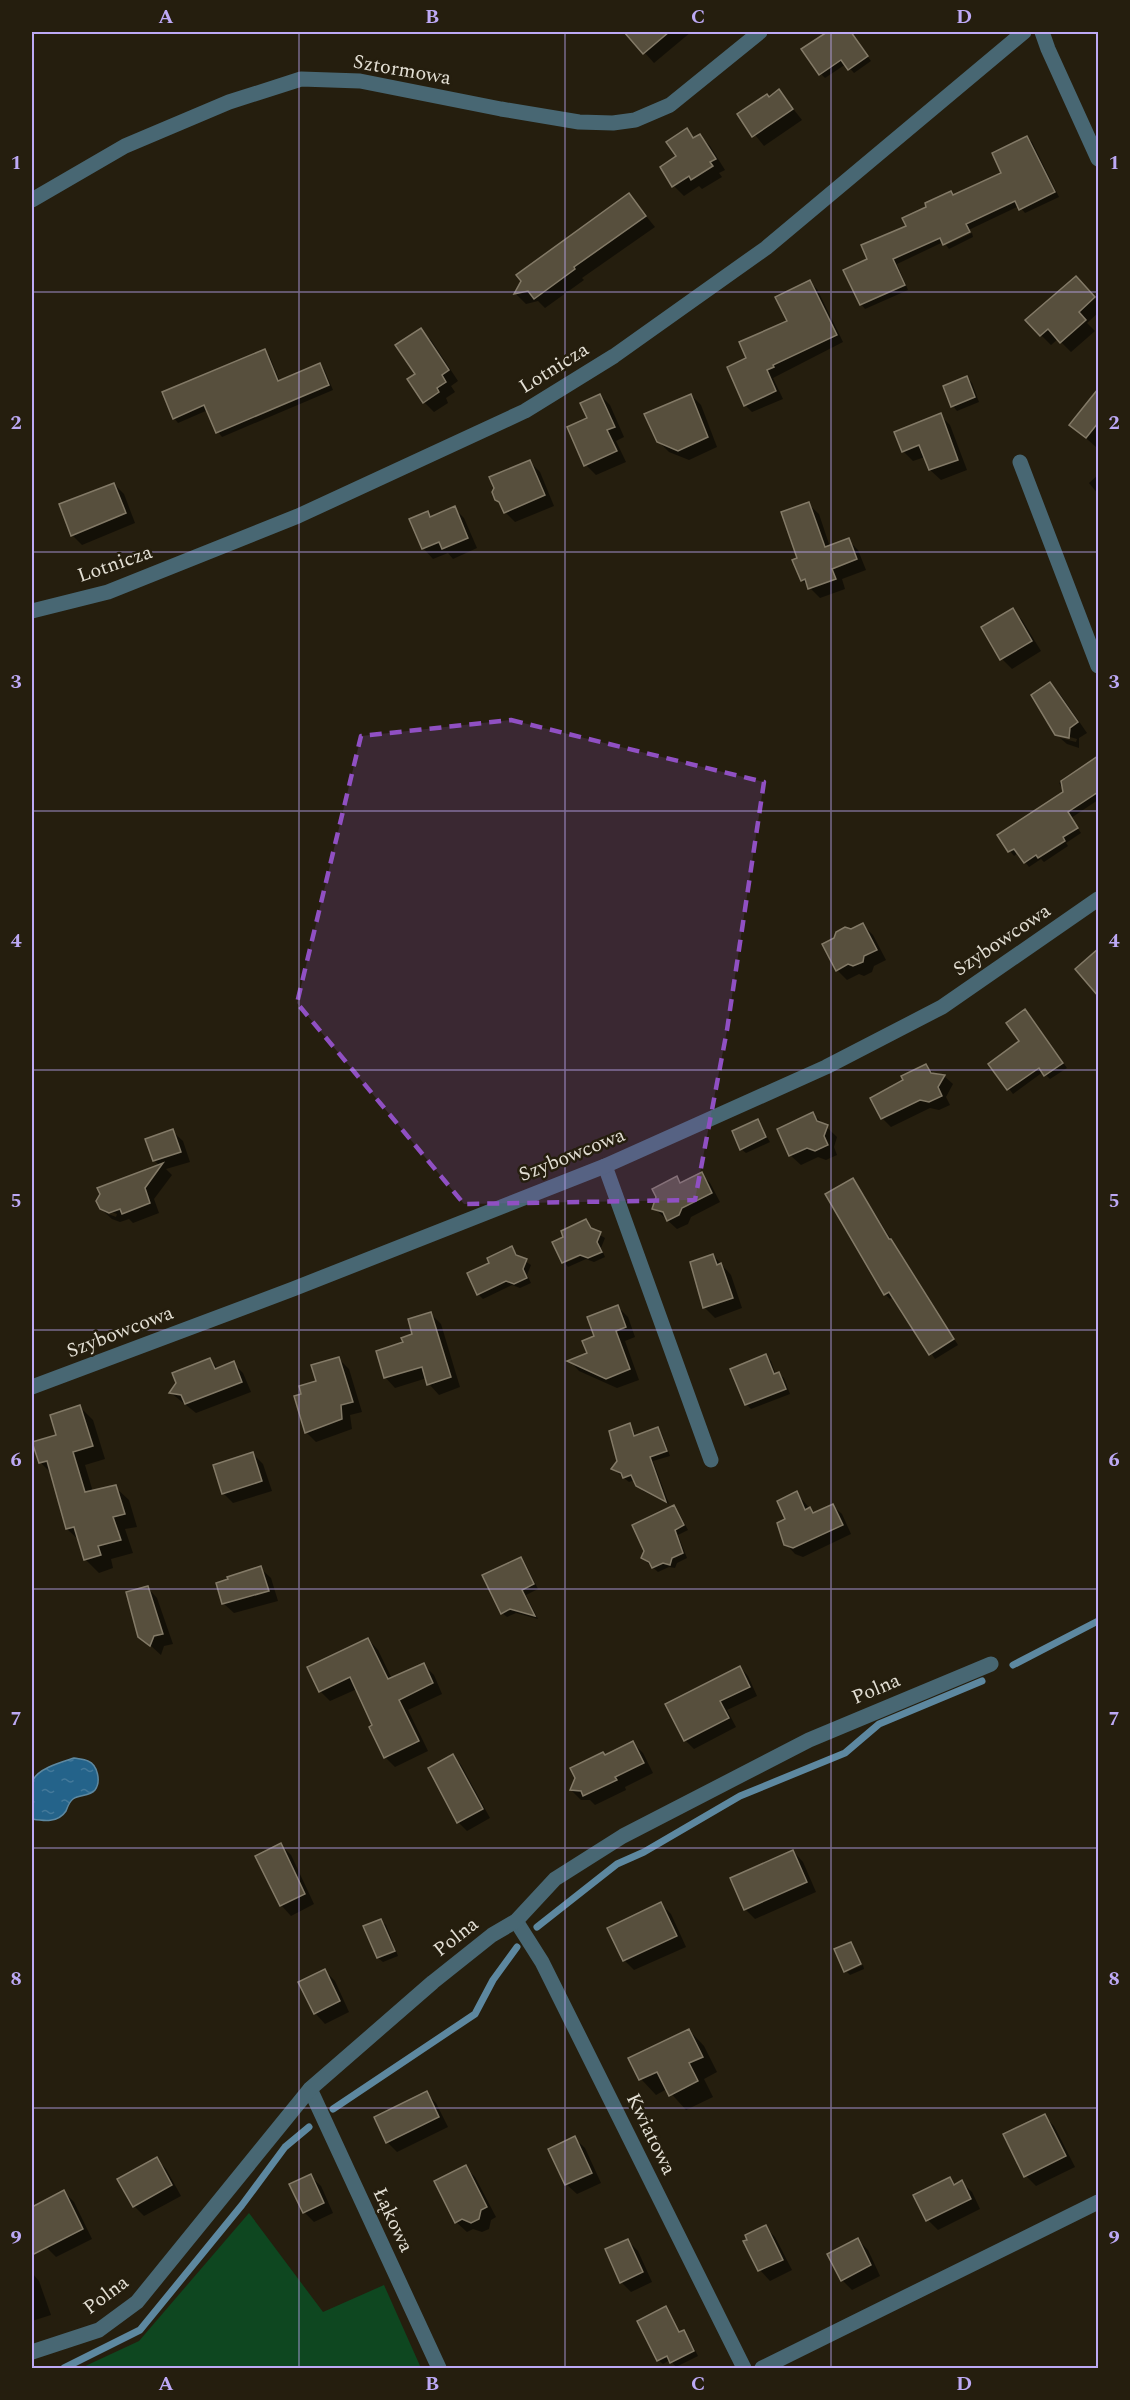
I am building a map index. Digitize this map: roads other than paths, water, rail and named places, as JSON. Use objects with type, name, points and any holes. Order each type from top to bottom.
[{"type":"street","name":"Sztormowa","points":[[32,200],[125,146],[229,102],[301,80],[360,81],[579,122],[613,123],[635,120],[670,105],[760,32]]},
{"type":"street","name":"Lotnicza","points":[[32,611],[108,592],[298,516],[525,411],[614,356],[766,248],[1024,32]]},
{"type":"street","points":[[1042,32],[1098,159]]},
{"type":"street","points":[[1020,462],[1098,666]]},
{"type":"street","name":"Szybowcowa","points":[[32,1387],[293,1289],[605,1166],[826,1067],[942,1007],[1098,899]]},
{"type":"street","points":[[605,1166],[711,1460]]},
{"type":"street","name":"Polna","points":[[32,2352],[99,2330],[137,2302],[310,2089],[433,1982],[492,1935],[516,1921],[555,1879],[623,1836],[809,1740],[991,1664]]},
{"type":"street","name":"Kwiatowa","points":[[516,1921],[542,1962],[744,2368]]},
{"type":"street","name":"Łąkowa","points":[[310,2089],[439,2368]]},
{"type":"street","points":[[762,2368],[1098,2202]]},
{"type":"water","points":[[74,1758],[86,1760],[94,1766],[98,1778],[95,1790],[90,1794],[73,1799],[59,1818],[46,1821],[32,1819],[30,1794],[33,1780],[45,1769]]},
{"type":"waterway","points":[[1013,1665],[1098,1621]]},
{"type":"waterway","points":[[537,1927],[617,1864],[644,1852],[740,1796],[845,1753],[879,1724],[982,1681]]},
{"type":"waterway","points":[[333,2109],[475,2014],[493,1980],[517,1947]]},
{"type":"waterway","points":[[64,2368],[140,2330],[242,2205],[285,2147],[309,2127]]}]
